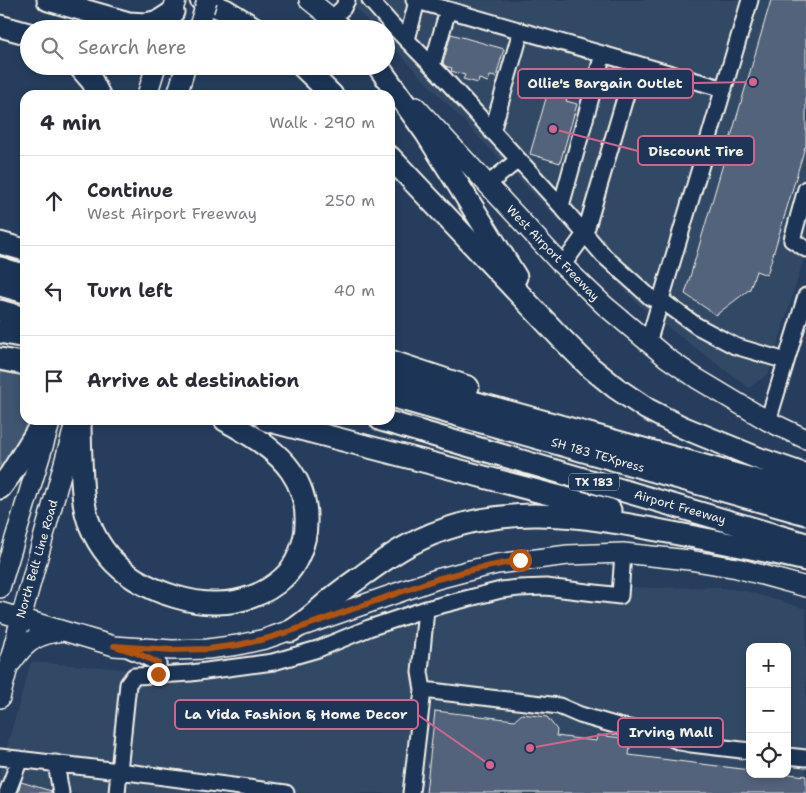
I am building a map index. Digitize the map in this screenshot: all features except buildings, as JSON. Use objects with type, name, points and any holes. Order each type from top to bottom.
[{"type":"highway","points":[[48,0],[118,20]]},
{"type":"highway","points":[[204,3],[225,10],[241,20]]},
{"type":"highway","points":[[160,20],[173,10]]},
{"type":"highway","points":[[0,26],[20,32]]},
{"type":"highway","points":[[87,75],[96,90]]},
{"type":"highway","points":[[311,75],[327,90]]},
{"type":"highway","points":[[384,75],[426,133],[523,288],[559,336]]},
{"type":"highway","points":[[395,162],[590,368],[616,388],[647,409],[682,427],[720,444],[806,475]]},
{"type":"highway","points":[[0,243],[20,249]]},
{"type":"highway","points":[[0,268],[20,274]]},
{"type":"highway","points":[[0,285],[20,291]]},
{"type":"highway","points":[[0,296],[20,302]]},
{"type":"highway","points":[[0,311],[19,328]]},
{"type":"highway","points":[[395,363],[534,408],[596,436]]},
{"type":"highway","points":[[395,380],[806,494]]},
{"type":"highway","name":"SH 183 TEXpress","points":[[395,397],[806,514]]},
{"type":"highway","name":"SH 183 TEXpress","points":[[395,407],[806,524]]},
{"type":"highway","name":"Airport Freeway","points":[[395,424],[806,544]]},
{"type":"highway","points":[[0,488],[41,425]]},
{"type":"highway","points":[[78,425],[84,501],[89,523],[98,543],[114,563],[135,579],[160,592],[189,600],[217,603],[243,600],[264,592],[284,578],[298,558],[306,534],[307,511],[301,489],[290,470],[273,453],[233,425]]},
{"type":"highway","points":[[285,425],[747,547]]},
{"type":"highway","points":[[291,631],[335,596],[407,546],[428,536],[460,525],[503,516],[552,515],[589,518],[630,524],[806,560]]},
{"type":"main road","points":[[309,0],[332,20]]},
{"type":"main road","points":[[200,20],[204,3]]},
{"type":"main road","points":[[149,90],[153,75]]},
{"type":"main road","points":[[179,90],[183,75]]},
{"type":"main road","name":"West Airport Freeway","points":[[386,75],[562,266],[604,305],[648,343],[696,378],[768,421],[806,439]]},
{"type":"main road","points":[[0,588],[49,425]]},
{"type":"main road","name":"North Belt Line Road","points":[[0,698],[77,425]]},
{"type":"main road","points":[[0,612],[114,646],[172,650],[208,649],[265,639],[414,587],[471,570],[520,560],[558,556],[623,553],[669,557],[745,570],[806,588]]},
{"type":"main road","points":[[8,670],[19,653],[30,642],[44,634],[64,631]]},
{"type":"street","points":[[338,20],[347,0]]},
{"type":"street","points":[[370,0],[388,20]]},
{"type":"street","points":[[407,40],[415,0],[440,5],[521,31],[724,89]]},
{"type":"street","points":[[648,343],[750,0]]},
{"type":"street","points":[[432,66],[440,5]]},
{"type":"street","points":[[395,27],[604,256],[651,298],[661,300],[697,326],[735,346],[786,362]]},
{"type":"street","points":[[492,132],[521,31]]},
{"type":"street","points":[[560,206],[603,54]]},
{"type":"street","points":[[562,266],[585,234],[635,64]]},
{"type":"street","points":[[488,184],[518,160]]},
{"type":"street","points":[[806,189],[792,240],[806,249]]},
{"type":"street","points":[[768,421],[806,296]]},
{"type":"street","points":[[116,793],[128,684],[134,676],[191,673],[273,662],[318,649],[369,628],[426,608],[488,592],[546,587],[620,596],[623,553]]},
{"type":"street","points":[[411,793],[423,690],[420,672],[426,608]]},
{"type":"street","points":[[114,646],[137,653],[158,663],[158,674]]},
{"type":"street","points":[[423,690],[560,706],[580,715],[618,726],[660,733],[680,742],[746,751]]},
{"type":"street","points":[[791,756],[806,758]]},
{"type":"street","points":[[0,757],[119,770],[286,793]]},
{"type":"street","points":[[7,793],[20,759]]},
{"type":"street","points":[[56,763],[61,793]]},
{"type":"shaded area","points":[[348,0],[806,0],[806,251],[769,373],[749,388],[641,307],[395,49],[395,20],[367,20]]},
{"type":"shaded area","points":[[0,369],[20,372],[20,425],[29,425],[0,477]]},
{"type":"shaded area","points":[[544,579],[603,586],[653,588],[714,587],[746,591],[806,609],[806,793],[0,793],[0,768],[31,662],[125,669],[181,668],[251,659],[342,631],[421,602],[511,580]]},
{"type":"place","name":"Ollie's Bargain Outlet","points":[[753,82]]},
{"type":"place","name":"Discount Tire","points":[[553,129]]},
{"type":"place","name":"Irving Mall","points":[[530,748]]},
{"type":"place","name":"La Vida Fashion & Home Decor","points":[[490,765]]},
{"type":"route","points":[[158,674],[158,663],[137,653],[114,646],[172,650],[208,649],[238,645],[291,631],[437,579],[520,560]]}]
